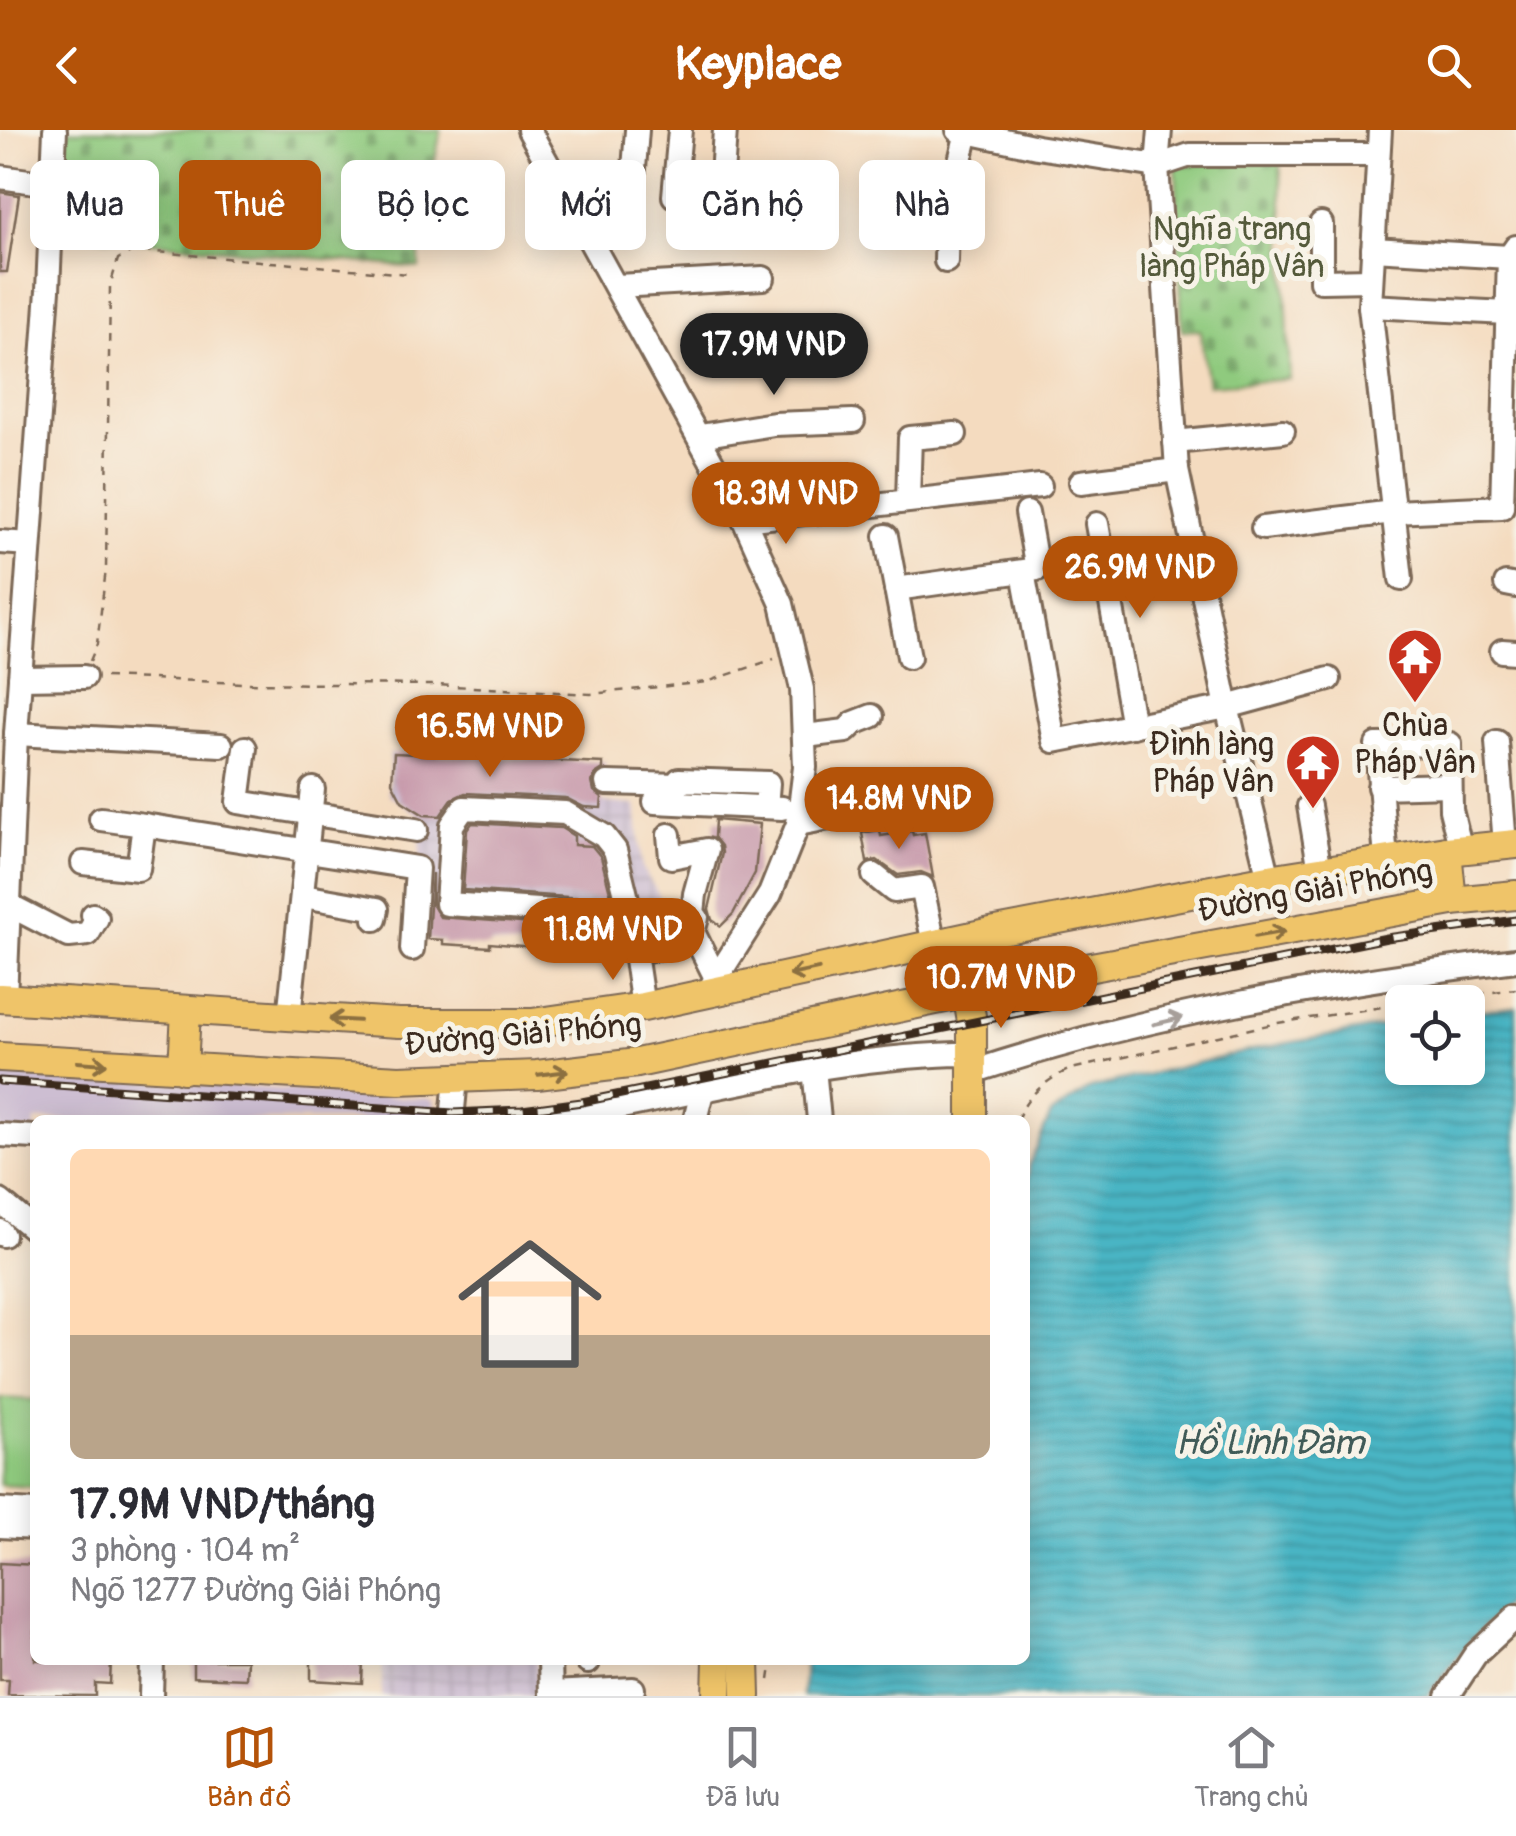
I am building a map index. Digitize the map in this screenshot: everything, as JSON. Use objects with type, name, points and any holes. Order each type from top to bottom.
[{"type":"main road","name":"Đường Giải Phóng","points":[[2,998],[399,1023],[532,1023],[643,1007],[711,984],[1269,879],[1511,845]]},
{"type":"main road","points":[[1452,901],[1454,850]]},
{"type":"main road","name":"Đường Giải Phóng","points":[[0,1056],[399,1080],[536,1076],[637,1063],[1097,966],[1452,901],[1516,894]]},
{"type":"main road","points":[[946,942],[968,995],[972,1022],[972,1115]]},
{"type":"main road","points":[[183,1068],[186,1011]]},
{"type":"main road","points":[[716,1696],[718,1665]]},
{"type":"main road","points":[[747,1665],[757,1688]]},
{"type":"street","points":[[52,160],[55,130]]},
{"type":"street","points":[[530,130],[744,520],[782,604],[802,689],[806,736],[799,816],[770,894],[711,984]]},
{"type":"street","points":[[634,160],[636,130]]},
{"type":"street","points":[[677,160],[680,130]]},
{"type":"street","points":[[723,160],[725,130]]},
{"type":"street","points":[[1160,130],[1157,166],[1177,470],[1227,707],[1269,879]]},
{"type":"street","points":[[1380,130],[1370,306],[1402,579]]},
{"type":"street","points":[[946,260],[947,215],[963,131],[1038,139],[1157,166],[1190,155],[1378,156]]},
{"type":"street","points":[[0,177],[30,181]]},
{"type":"street","points":[[1321,224],[1320,280],[1371,280]]},
{"type":"street","points":[[1263,528],[1393,512],[1502,506],[1512,252],[1372,249]]},
{"type":"street","points":[[2,998],[9,905],[6,826],[10,743],[20,678],[49,250]]},
{"type":"street","points":[[617,286],[762,278]]},
{"type":"street","points":[[1370,306],[1507,313]]},
{"type":"street","points":[[700,436],[774,424],[854,421]]},
{"type":"street","points":[[1174,442],[1283,430]]},
{"type":"street","points":[[908,499],[910,438],[956,434]]},
{"type":"street","points":[[1081,482],[1177,470]]},
{"type":"street","points":[[744,520],[1040,486]]},
{"type":"street","points":[[896,589],[1037,570],[1027,513]]},
{"type":"street","points":[[1096,524],[1132,726]]},
{"type":"street","points":[[886,536],[909,657]]},
{"type":"street","points":[[0,542],[30,544]]},
{"type":"street","points":[[1023,572],[1054,741],[1227,707],[1329,679]]},
{"type":"street","points":[[20,678],[84,676]]},
{"type":"street","points":[[806,736],[846,731],[872,716]]},
{"type":"street","points":[[1497,742],[1511,845]]},
{"type":"street","points":[[10,743],[233,746],[238,802],[267,806],[312,801],[416,830]]},
{"type":"street","points":[[1386,860],[1377,745],[1450,744],[1454,850]]},
{"type":"street","points":[[606,783],[679,785],[679,780],[768,784],[766,807]]},
{"type":"street","points":[[267,806],[270,782]]},
{"type":"street","points":[[1379,787],[1450,784]]},
{"type":"street","points":[[288,1017],[312,801]]},
{"type":"street","points":[[656,802],[766,807],[799,816],[913,802]]},
{"type":"street","points":[[1308,806],[1320,871]]},
{"type":"street","points":[[629,916],[448,904],[452,825],[464,808],[565,813],[604,836],[615,850],[629,916],[643,1007]]},
{"type":"street","points":[[101,818],[416,868],[412,950]]},
{"type":"street","points":[[83,863],[138,869],[144,825]]},
{"type":"street","points":[[634,951],[664,948],[685,935],[692,923],[706,850],[671,857],[669,835]]},
{"type":"street","points":[[874,875],[894,891],[922,887],[946,942]]},
{"type":"street","points":[[303,896],[377,909],[375,919]]},
{"type":"street","points":[[9,905],[69,936],[88,934],[97,918],[93,915]]},
{"type":"street","points":[[698,914],[693,932],[711,984]]},
{"type":"street","points":[[581,1115],[814,1068],[895,1056],[964,1055],[972,1066],[1344,984],[1516,960]]},
{"type":"street","points":[[814,1068],[818,1115]]},
{"type":"street","points":[[452,1115],[456,1078]]},
{"type":"street","points":[[696,1115],[702,1092]]},
{"type":"street","points":[[3,1218],[30,1228]]},
{"type":"street","points":[[0,1510],[30,1512]]},
{"type":"street","points":[[0,1526],[30,1528]]},
{"type":"street","points":[[1448,1696],[1476,1654],[1516,1617]]},
{"type":"street","points":[[151,1696],[152,1665]]},
{"type":"street","points":[[550,1665],[552,1695],[633,1689]]},
{"type":"path","points":[[408,274],[134,250],[118,259],[110,286],[106,569],[97,644],[84,676],[437,685],[591,694],[706,682],[774,659]]},
{"type":"path","points":[[1485,993],[1516,989]]},
{"type":"path","points":[[1020,1115],[1035,1091],[1071,1069],[1277,1024],[1385,1007]]},
{"type":"path","points":[[757,1688],[769,1665]]},
{"type":"shaded area","points":[[390,753],[605,762],[602,802],[636,805],[642,867],[659,895],[674,935],[667,942],[605,953],[415,939],[422,817],[388,794]]},
{"type":"shaded area","points":[[0,1071],[434,1099],[436,1115],[30,1115],[30,1131],[0,1132]]},
{"type":"shaded area","points":[[383,1665],[536,1665],[537,1696],[381,1696]]},
{"type":"green space","points":[[62,130],[441,130],[435,160],[341,160],[341,250],[419,250],[419,268],[234,250],[321,250],[321,160],[179,160],[179,245],[159,243],[159,160],[61,160]]},
{"type":"green space","name":"Nghĩa trang làng Pháp Vân","points":[[1280,161],[1290,379],[1208,385],[1200,330],[1182,331],[1176,165]]},
{"type":"green space","points":[[0,1398],[30,1400],[30,1487],[0,1485]]},
{"type":"water","name":"Hồ Linh Đàm","points":[[1516,1007],[1516,1594],[1470,1641],[1428,1696],[803,1696],[805,1665],[1030,1665],[1030,1162],[1051,1114],[1091,1088],[1266,1047],[1385,1026],[1385,1085],[1485,1085],[1485,1010]]},
{"type":"building","points":[[0,192],[19,195],[7,272],[0,272]]},
{"type":"building","points":[[394,753],[603,763],[603,769],[592,782],[594,791],[602,797],[601,808],[584,807],[566,798],[465,793],[452,799],[440,816],[424,815],[402,801],[392,782]]},
{"type":"building","points":[[715,820],[760,824],[755,873],[733,914],[721,926],[712,920],[709,909],[722,853],[714,837]]},
{"type":"building","points":[[472,823],[561,828],[574,836],[574,845],[592,846],[601,857],[612,900],[463,890],[467,830]]},
{"type":"building","points":[[880,830],[881,836],[925,833],[933,877],[921,872],[898,875],[877,860],[867,862],[862,833]]},
{"type":"building","points":[[432,873],[432,904],[440,917],[616,930],[619,947],[577,951],[490,943],[490,947],[443,944],[443,940],[428,939]]},
{"type":"building","points":[[0,1563],[30,1565],[30,1665],[111,1665],[110,1684],[95,1683],[95,1696],[8,1695],[9,1680],[0,1680]]},
{"type":"building","points":[[193,1665],[247,1665],[246,1679],[193,1677]]},
{"type":"building","points":[[311,1665],[363,1665],[362,1683],[311,1680]]},
{"type":"railway","points":[[0,1081],[453,1113],[522,1110],[582,1102],[1387,938],[1516,920]]},
{"type":"place","name":"Chùa Pháp Vân","points":[[1415,705]]},
{"type":"place","name":"Đình làng Pháp Vân","points":[[1313,811]]}]
